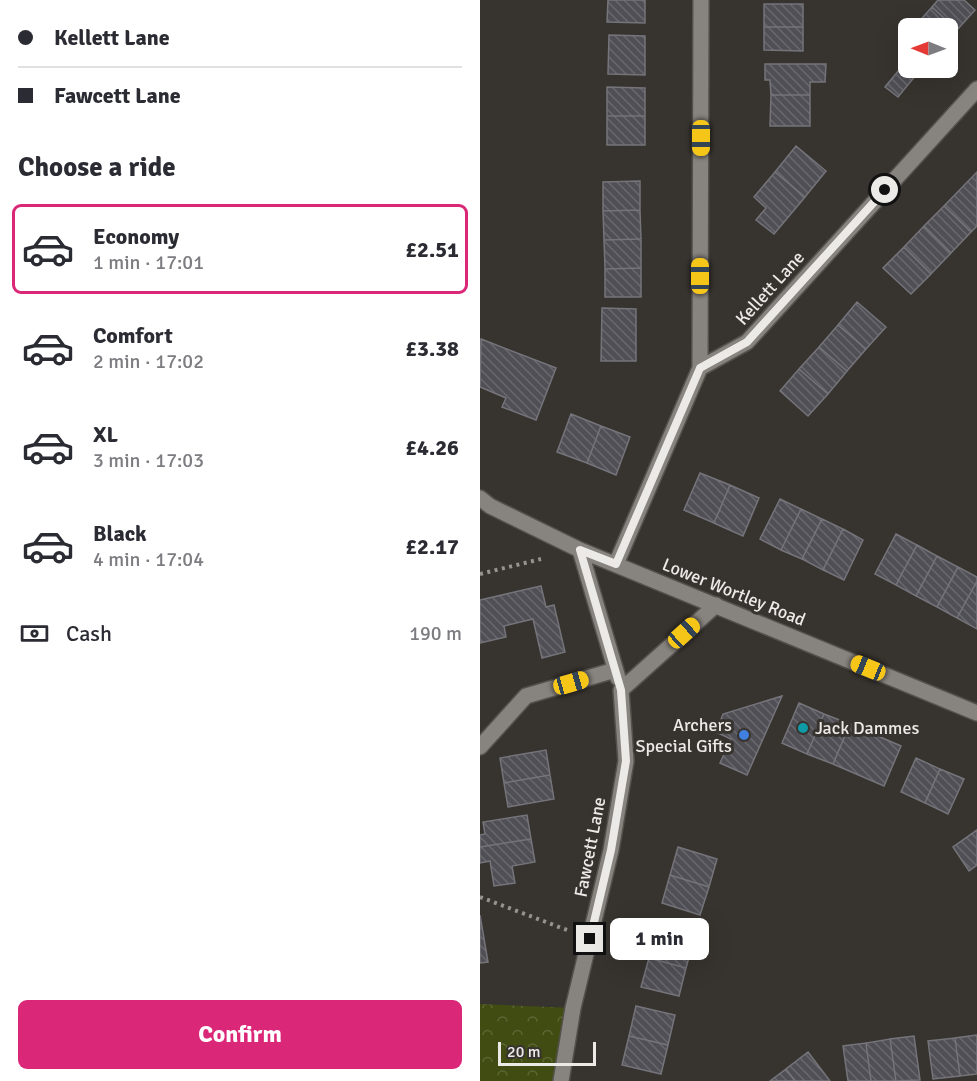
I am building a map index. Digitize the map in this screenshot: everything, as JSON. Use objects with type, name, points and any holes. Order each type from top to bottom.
[{"type":"street","points":[[616,564],[700,368],[701,0]]},
{"type":"street","name":"Kellett Lane","points":[[700,368],[747,342],[977,89]]},
{"type":"street","name":"Lower Wortley Road","points":[[480,498],[490,506],[580,550],[977,713]]},
{"type":"street","name":"Fawcett Lane","points":[[561,1081],[573,1008],[611,850],[626,761],[621,690],[580,550]]},
{"type":"street","points":[[621,690],[716,605]]},
{"type":"street","points":[[480,747],[526,696],[615,670]]},
{"type":"path","points":[[480,574],[580,550]]},
{"type":"path","points":[[480,897],[590,939]]},
{"type":"green space","points":[[480,1004],[573,1008],[561,1081],[480,1081]]},
{"type":"building","points":[[608,0],[645,0],[645,23],[607,22]]},
{"type":"building","points":[[938,0],[964,0],[975,10],[958,29],[958,18],[944,18],[932,7]]},
{"type":"building","points":[[764,4],[803,4],[803,27],[764,27]]},
{"type":"building","points":[[932,7],[944,18],[922,18]]},
{"type":"building","points":[[764,27],[803,27],[803,51],[764,50]]},
{"type":"building","points":[[609,35],[645,36],[645,75],[608,74]]},
{"type":"building","points":[[765,64],[826,64],[825,82],[810,82],[810,95],[771,95],[770,80],[765,80]]},
{"type":"building","points":[[898,71],[898,78],[914,78],[898,97],[885,87]]},
{"type":"building","points":[[607,87],[645,88],[645,116],[607,116]]},
{"type":"building","points":[[771,95],[810,95],[810,126],[770,126]]},
{"type":"building","points":[[607,116],[645,116],[645,145],[607,145]]},
{"type":"building","points":[[796,146],[826,171],[805,197],[775,172]]},
{"type":"building","points":[[775,172],[805,197],[774,234],[756,220],[766,208],[754,197]]},
{"type":"building","points":[[977,172],[977,226],[971,232],[944,206]]},
{"type":"building","points":[[640,181],[640,210],[603,211],[603,182]]},
{"type":"building","points":[[944,206],[971,232],[951,253],[924,226]]},
{"type":"building","points":[[640,210],[641,239],[604,240],[603,211]]},
{"type":"building","points":[[924,226],[951,253],[931,274],[904,247]]},
{"type":"building","points":[[641,239],[641,268],[605,269],[604,240]]},
{"type":"building","points":[[904,247],[931,274],[911,294],[883,268]]},
{"type":"building","points":[[641,268],[641,297],[605,297],[605,269]]},
{"type":"building","points":[[857,302],[886,327],[866,349],[838,325]]},
{"type":"building","points":[[602,308],[636,309],[636,361],[601,361]]},
{"type":"building","points":[[838,325],[866,349],[847,371],[819,347]]},
{"type":"building","points":[[481,339],[556,368],[536,420],[502,407],[506,398],[480,387]]},
{"type":"building","points":[[819,347],[847,371],[828,394],[799,369]]},
{"type":"building","points":[[799,369],[828,394],[808,416],[780,391]]},
{"type":"building","points":[[571,414],[601,426],[587,463],[557,452]]},
{"type":"building","points":[[601,426],[630,437],[616,475],[587,463]]},
{"type":"building","points":[[700,473],[730,485],[714,523],[684,510]]},
{"type":"building","points":[[730,485],[759,498],[743,536],[714,523]]},
{"type":"building","points":[[780,499],[801,509],[781,550],[760,539]]},
{"type":"building","points":[[801,509],[822,519],[802,559],[781,550]]},
{"type":"building","points":[[822,519],[843,529],[823,570],[802,559]]},
{"type":"building","points":[[843,529],[863,540],[844,580],[823,570]]},
{"type":"building","points":[[896,534],[917,545],[896,585],[875,574]]},
{"type":"building","points":[[917,545],[937,556],[916,596],[896,585]]},
{"type":"building","points":[[937,556],[958,567],[937,607],[916,596]]},
{"type":"building","points":[[958,567],[977,577],[977,581],[957,618],[937,607]]},
{"type":"building","points":[[977,581],[977,629],[957,618]]},
{"type":"building","points":[[541,586],[546,607],[554,605],[565,652],[542,658],[533,619],[504,626],[506,637],[480,643],[480,600]]},
{"type":"building","name":"Archers Special Gifts","points":[[782,696],[747,775],[720,763],[731,739],[716,732],[723,714]]},
{"type":"building","name":"Jack Dammes","points":[[799,703],[824,714],[807,754],[782,743]]},
{"type":"building","points":[[824,714],[850,724],[833,764],[807,754]]},
{"type":"building","points":[[850,724],[901,746],[884,786],[833,764]]},
{"type":"building","points":[[546,750],[550,775],[504,783],[500,758]]},
{"type":"building","points":[[916,758],[940,769],[925,803],[901,792]]},
{"type":"building","points":[[940,769],[964,779],[948,814],[925,803]]},
{"type":"building","points":[[550,775],[554,799],[508,807],[504,783]]},
{"type":"building","points":[[527,815],[531,839],[480,847],[480,835],[485,834],[483,822]]},
{"type":"building","points":[[977,830],[977,865],[969,871],[953,847]]},
{"type":"building","points":[[531,839],[535,862],[512,866],[515,883],[494,886],[490,861],[480,863],[480,847]]},
{"type":"building","points":[[678,847],[717,859],[709,887],[670,875]]},
{"type":"building","points":[[670,875],[709,887],[700,915],[662,903]]},
{"type":"building","points":[[480,915],[488,962],[480,963]]},
{"type":"building","points":[[656,929],[694,939],[686,968],[649,958]]},
{"type":"building","points":[[649,958],[686,968],[679,996],[641,987]]},
{"type":"building","points":[[636,1006],[675,1015],[668,1045],[629,1036]]},
{"type":"building","points":[[977,1035],[977,1074],[960,1076],[955,1038]]},
{"type":"building","points":[[629,1036],[668,1045],[661,1074],[622,1065]]},
{"type":"building","points":[[914,1036],[920,1080],[896,1081],[890,1039]]},
{"type":"building","points":[[955,1038],[960,1076],[933,1079],[928,1041]]},
{"type":"building","points":[[890,1039],[896,1081],[871,1081],[866,1043]]},
{"type":"building","points":[[866,1043],[871,1081],[848,1081],[843,1046]]},
{"type":"building","points":[[808,1052],[830,1081],[795,1081],[786,1069]]},
{"type":"building","points":[[786,1069],[795,1081],[770,1081]]},
{"type":"place","name":"Jack Dammes","points":[[803,728]]},
{"type":"place","name":"Archers Special Gifts","points":[[744,735]]},
{"type":"route","points":[[590,939],[611,850],[626,761],[621,690],[580,550],[616,564],[700,368],[747,342],[885,190]]}]
